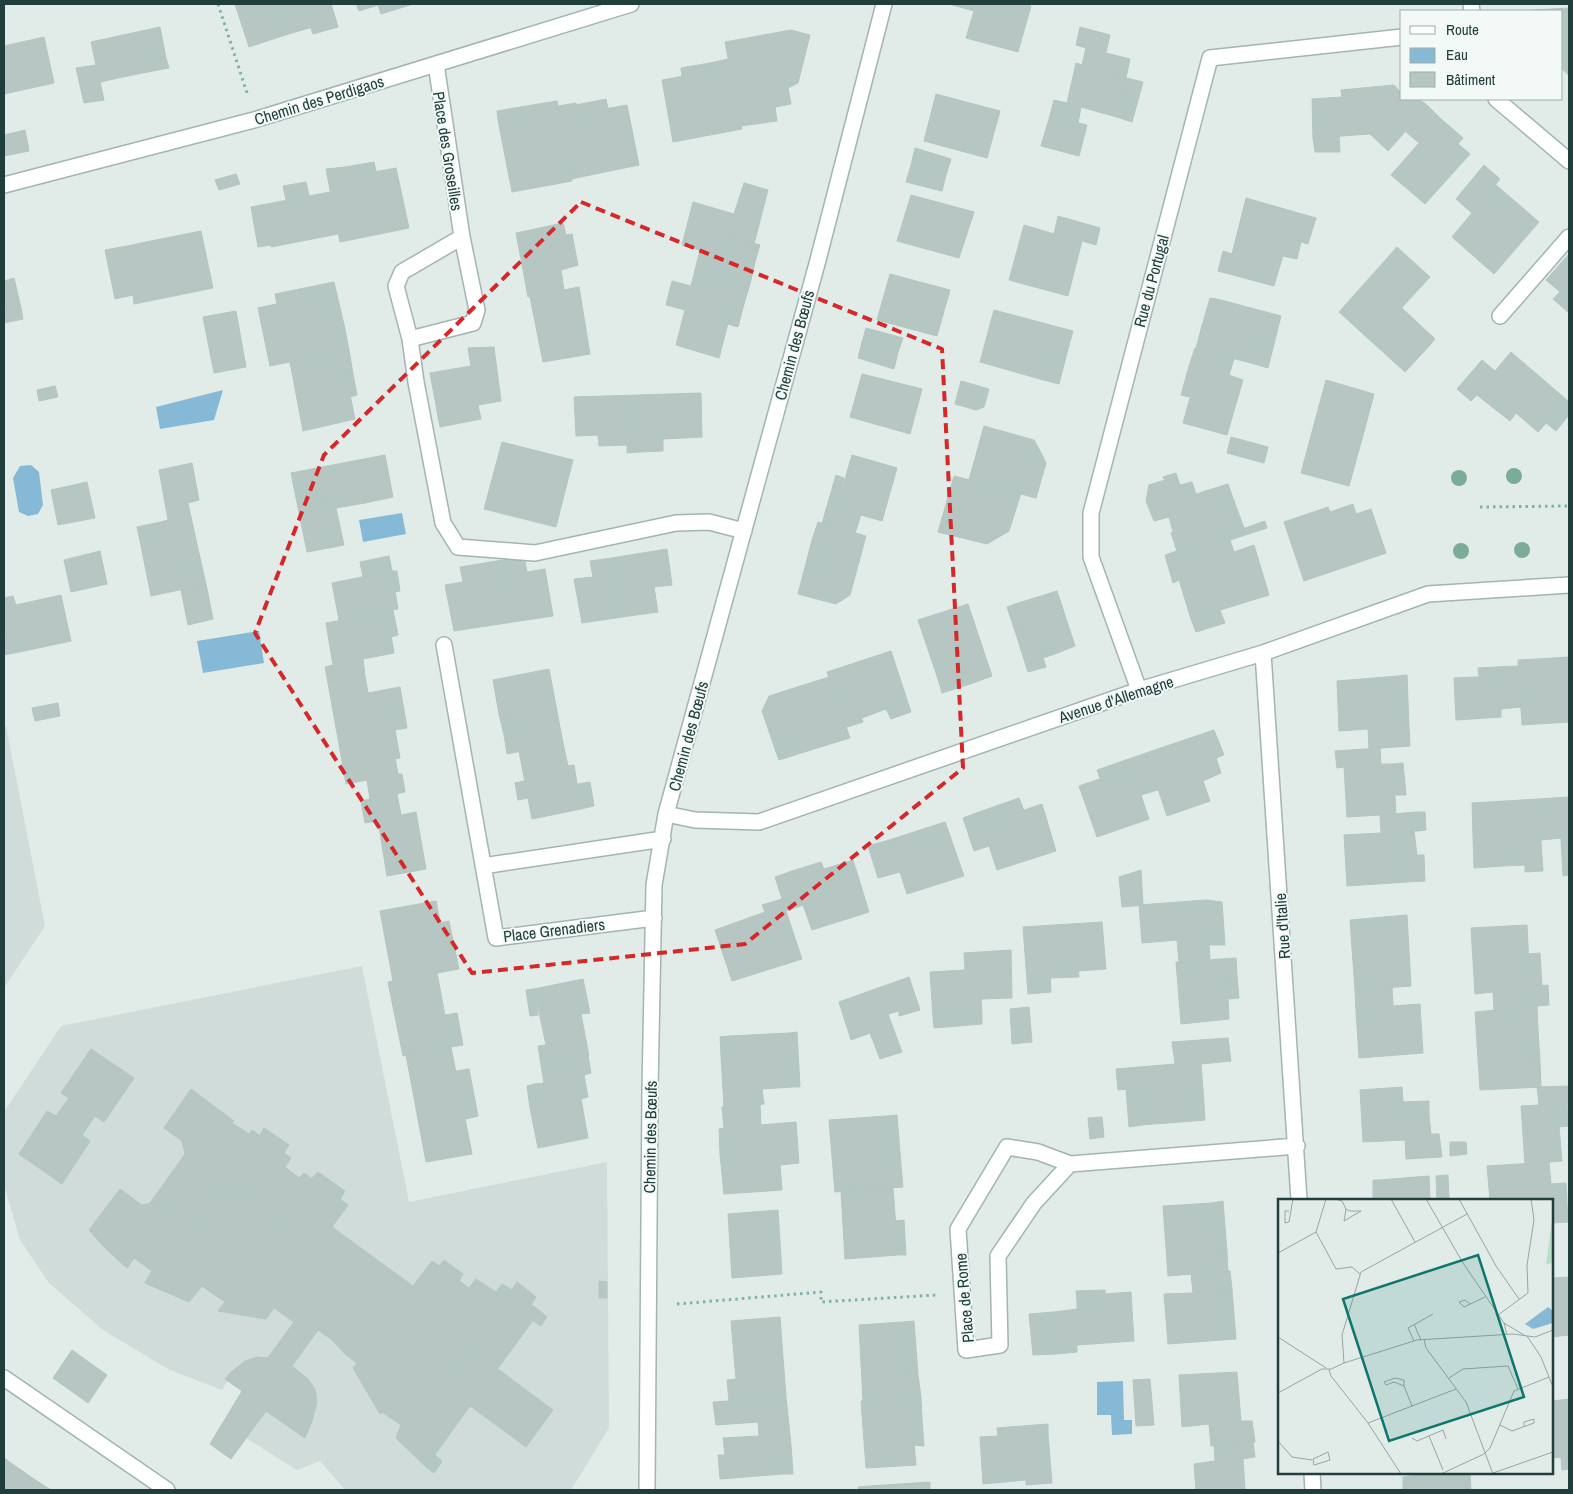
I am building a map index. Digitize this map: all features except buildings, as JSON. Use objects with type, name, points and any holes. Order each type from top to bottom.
[{"type":"street","name":"Chemin des Perdigaos","points":[[4,185],[254,120],[631,4]]},
{"type":"street","name":"Chemin des Bœufs","points":[[647,1490],[654,884],[666,814],[820,250],[884,4]]},
{"type":"street","name":"Rue du Portugal","points":[[1139,690],[1091,557],[1091,513],[1210,58],[1400,37]]},
{"type":"street","name":"Place des Groseilles","points":[[410,339],[473,323],[477,310],[462,238],[436,64]]},
{"type":"street","points":[[1497,100],[1569,161]]},
{"type":"street","points":[[1500,316],[1569,237]]},
{"type":"street","points":[[462,238],[402,272],[396,286],[410,339],[416,382],[443,523],[458,547],[535,553],[676,522],[709,522],[744,531]]},
{"type":"street","name":"Avenue d'Allemagne","points":[[666,814],[694,820],[759,822],[1139,690],[1263,652],[1428,594],[1569,585]]},
{"type":"street","name":"Place Grenadiers","points":[[444,645],[496,938],[654,918]]},
{"type":"street","name":"Rue d'Italie","points":[[1263,652],[1300,1199]]},
{"type":"street","points":[[483,866],[663,839]]},
{"type":"street","name":"Place de Rome","points":[[1070,1164],[1034,1203],[998,1256],[1000,1345],[966,1350],[958,1229],[1007,1147],[1038,1152],[1070,1164],[1297,1146]]},
{"type":"street","points":[[4,1378],[167,1490]]},
{"type":"street","points":[[1312,1474],[1313,1490]]},
{"type":"path","points":[[218,4],[254,120]]},
{"type":"path","points":[[1480,507],[1569,506]]},
{"type":"path","points":[[649,1306],[821,1292],[821,1302],[962,1294]]},
{"type":"highlighted area","points":[[581,202],[942,349],[963,768],[745,944],[472,973],[255,633],[324,455]]},
{"type":"shaded area","points":[[4,726],[6,726],[45,926],[4,988]]},
{"type":"shaded area","points":[[362,966],[409,1202],[607,1162],[609,1428],[571,1490],[345,1490],[320,1461],[297,1470],[246,1438],[231,1459],[210,1444],[242,1391],[228,1381],[222,1390],[168,1369],[103,1330],[49,1283],[20,1240],[4,1185],[4,1112],[61,1026]]},
{"type":"water","points":[[223,390],[214,420],[160,429],[156,407]]},
{"type":"water","points":[[31,465],[39,472],[43,505],[38,514],[28,516],[19,512],[13,478],[20,466]]},
{"type":"water","points":[[402,513],[406,534],[363,542],[359,520]]},
{"type":"water","points":[[259,631],[264,663],[203,673],[197,641]]},
{"type":"water","points":[[1123,1381],[1124,1420],[1132,1420],[1132,1434],[1112,1435],[1111,1415],[1097,1415],[1097,1382]]}]
